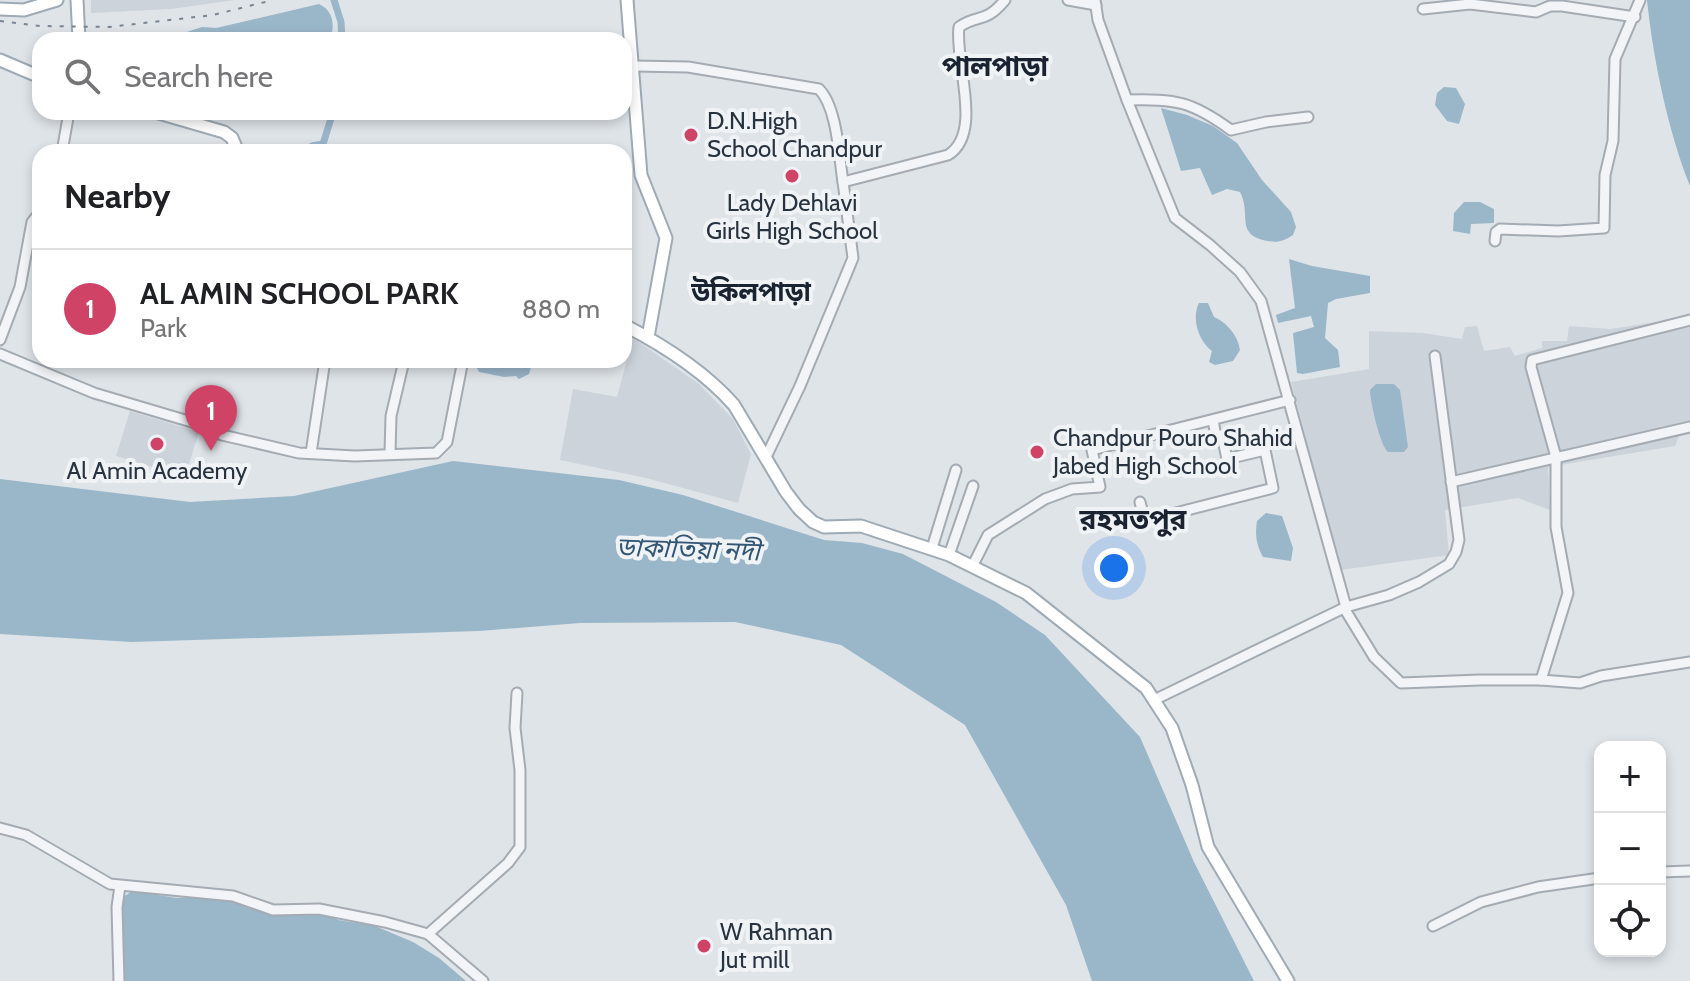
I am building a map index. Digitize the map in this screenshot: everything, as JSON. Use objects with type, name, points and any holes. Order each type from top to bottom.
[{"type":"main road","points":[[0,9],[24,10],[57,0]]},
{"type":"main road","points":[[77,0],[79,32]]},
{"type":"main road","points":[[627,0],[630,32]]},
{"type":"main road","points":[[632,47],[641,175],[666,238],[648,337]]},
{"type":"main road","points":[[0,60],[32,74]]},
{"type":"main road","points":[[183,120],[224,132],[235,144]]},
{"type":"main road","points":[[632,329],[648,337],[723,393],[734,405],[786,492],[813,522],[824,527],[861,526],[932,548],[1026,593],[1146,688],[1172,728],[1192,785],[1208,847],[1288,981]]},
{"type":"street","points":[[843,182],[948,155],[959,147],[965,110],[959,27],[968,21],[989,17],[1005,0]]},
{"type":"street","points":[[1068,0],[1096,2],[1098,20],[1127,100],[1175,218],[1240,272],[1261,301],[1345,607],[1374,657],[1401,683],[1541,680],[1580,683],[1601,676],[1690,662]]},
{"type":"street","points":[[1495,241],[1496,232],[1500,229],[1558,231],[1604,228],[1605,175],[1613,141],[1615,59],[1640,0]]},
{"type":"street","points":[[1423,9],[1470,4],[1536,12],[1550,6],[1562,6],[1635,17]]},
{"type":"street","points":[[634,66],[688,67],[819,89],[826,96],[843,182],[853,258],[800,386],[766,457]]},
{"type":"street","points":[[1127,100],[1172,99],[1194,106],[1231,130],[1308,117]]},
{"type":"street","points":[[63,144],[68,120]]},
{"type":"street","points":[[0,340],[20,287],[32,222]]},
{"type":"street","points":[[1541,680],[1568,593],[1556,527],[1556,457],[1531,367],[1532,360],[1690,320]]},
{"type":"street","points":[[0,354],[32,367]]},
{"type":"street","points":[[1154,700],[1345,607],[1389,595],[1419,582],[1453,560],[1459,540],[1435,356]]},
{"type":"street","points":[[34,368],[94,393],[195,423],[222,435],[299,453],[355,456],[436,453],[447,442],[461,368]]},
{"type":"street","points":[[311,453],[324,368]]},
{"type":"street","points":[[390,453],[391,416],[402,368]]},
{"type":"street","points":[[972,567],[988,535],[1045,499],[1072,489],[1100,487],[1092,450],[1290,400]]},
{"type":"street","points":[[1140,502],[1144,518],[1156,518],[1273,488],[1265,450],[1227,459],[1222,435],[1216,437],[1213,420]]},
{"type":"street","points":[[1451,482],[1690,427]]},
{"type":"street","points":[[932,548],[956,470]]},
{"type":"street","points":[[949,555],[973,486]]},
{"type":"street","points":[[428,934],[508,863],[520,847],[520,770],[515,728],[517,693]]},
{"type":"street","points":[[0,828],[26,835],[110,884],[233,896],[273,910],[319,909],[428,934],[483,981]]},
{"type":"street","points":[[1666,872],[1690,871]]},
{"type":"street","points":[[1433,926],[1481,902],[1538,887],[1594,879]]},
{"type":"street","points":[[119,981],[117,907],[120,886]]},
{"type":"shaded area","points":[[91,0],[235,0],[171,9],[91,13]]},
{"type":"shaded area","points":[[1690,317],[1690,429],[1681,431],[1675,446],[1548,467],[1550,510],[1518,498],[1445,510],[1449,555],[1340,570],[1291,382],[1369,369],[1369,331],[1423,333],[1462,339],[1465,327],[1477,326],[1484,351],[1510,347],[1515,356],[1542,348],[1542,341],[1567,341],[1569,326],[1610,329]]},
{"type":"shaded area","points":[[633,338],[699,384],[733,419],[751,454],[738,503],[646,478],[560,460],[573,389],[617,397],[625,368],[632,368]]},
{"type":"shaded area","name":"Al Amin Academy","points":[[130,411],[199,432],[185,477],[116,456]]},
{"type":"water","points":[[1647,0],[1690,0],[1690,186],[1662,94]]},
{"type":"water","points":[[319,4],[332,19],[331,32],[187,32],[202,27],[216,28]]},
{"type":"water","points":[[1444,87],[1456,88],[1465,104],[1459,124],[1447,121],[1435,105],[1437,93]]},
{"type":"water","points":[[1161,108],[1213,126],[1237,143],[1262,180],[1291,212],[1296,227],[1293,235],[1278,242],[1251,234],[1247,229],[1240,192],[1227,189],[1212,195],[1200,168],[1181,171]]},
{"type":"water","points":[[1464,202],[1480,202],[1494,209],[1494,223],[1471,224],[1470,234],[1453,231],[1454,213]]},
{"type":"water","points":[[1289,259],[1370,276],[1370,293],[1328,303],[1325,338],[1338,350],[1340,367],[1297,373],[1293,333],[1314,327],[1311,316],[1278,323],[1276,315],[1295,308]]},
{"type":"water","points":[[1199,303],[1208,303],[1214,317],[1234,334],[1240,350],[1233,361],[1215,365],[1209,362],[1212,351],[1200,336],[1196,323]]},
{"type":"water","points":[[477,368],[531,368],[529,374],[519,379],[516,376],[479,372]]},
{"type":"water","points":[[1376,384],[1394,384],[1400,390],[1408,447],[1404,452],[1388,452],[1382,441],[1370,396],[1370,390]]},
{"type":"water","name":"ডাকাতিয়া নদী","points":[[453,461],[619,480],[683,495],[824,540],[862,543],[903,554],[996,602],[1045,635],[1140,737],[1194,862],[1254,981],[1092,981],[1066,905],[965,725],[841,645],[735,622],[580,623],[479,631],[132,642],[0,634],[0,479],[190,502],[294,496]]},
{"type":"water","points":[[1266,513],[1282,516],[1293,548],[1291,561],[1263,557],[1257,544],[1256,526]]},
{"type":"water","points":[[132,891],[177,898],[233,896],[275,912],[319,907],[338,920],[375,926],[413,942],[439,958],[466,981],[123,981],[122,898]]},
{"type":"waterway","points":[[334,0],[342,32]]},
{"type":"waterway","points":[[323,144],[330,120]]},
{"type":"railway","points":[[0,21],[40,26],[109,27],[213,15],[273,0]]},
{"type":"place","name":"D.N.High School Chandpur","points":[[691,135]]},
{"type":"place","name":"Lady Dehlavi Girls High School","points":[[792,176]]},
{"type":"place","name":"Al Amin Academy","points":[[157,444]]},
{"type":"place","name":"AL AMIN SCHOOL PARK","points":[[211,451]]},
{"type":"place","name":"Chandpur Pouro Shahid Jabed High School","points":[[1037,452]]},
{"type":"place","name":"W Rahman Jut mill","points":[[704,946]]},
{"type":"district","name":"পালপাড়া","points":[[995,66]]},
{"type":"district","name":"উকিলপাড়া","points":[[751,292]]},
{"type":"district","name":"রহমতপুর","points":[[1133,519]]}]
